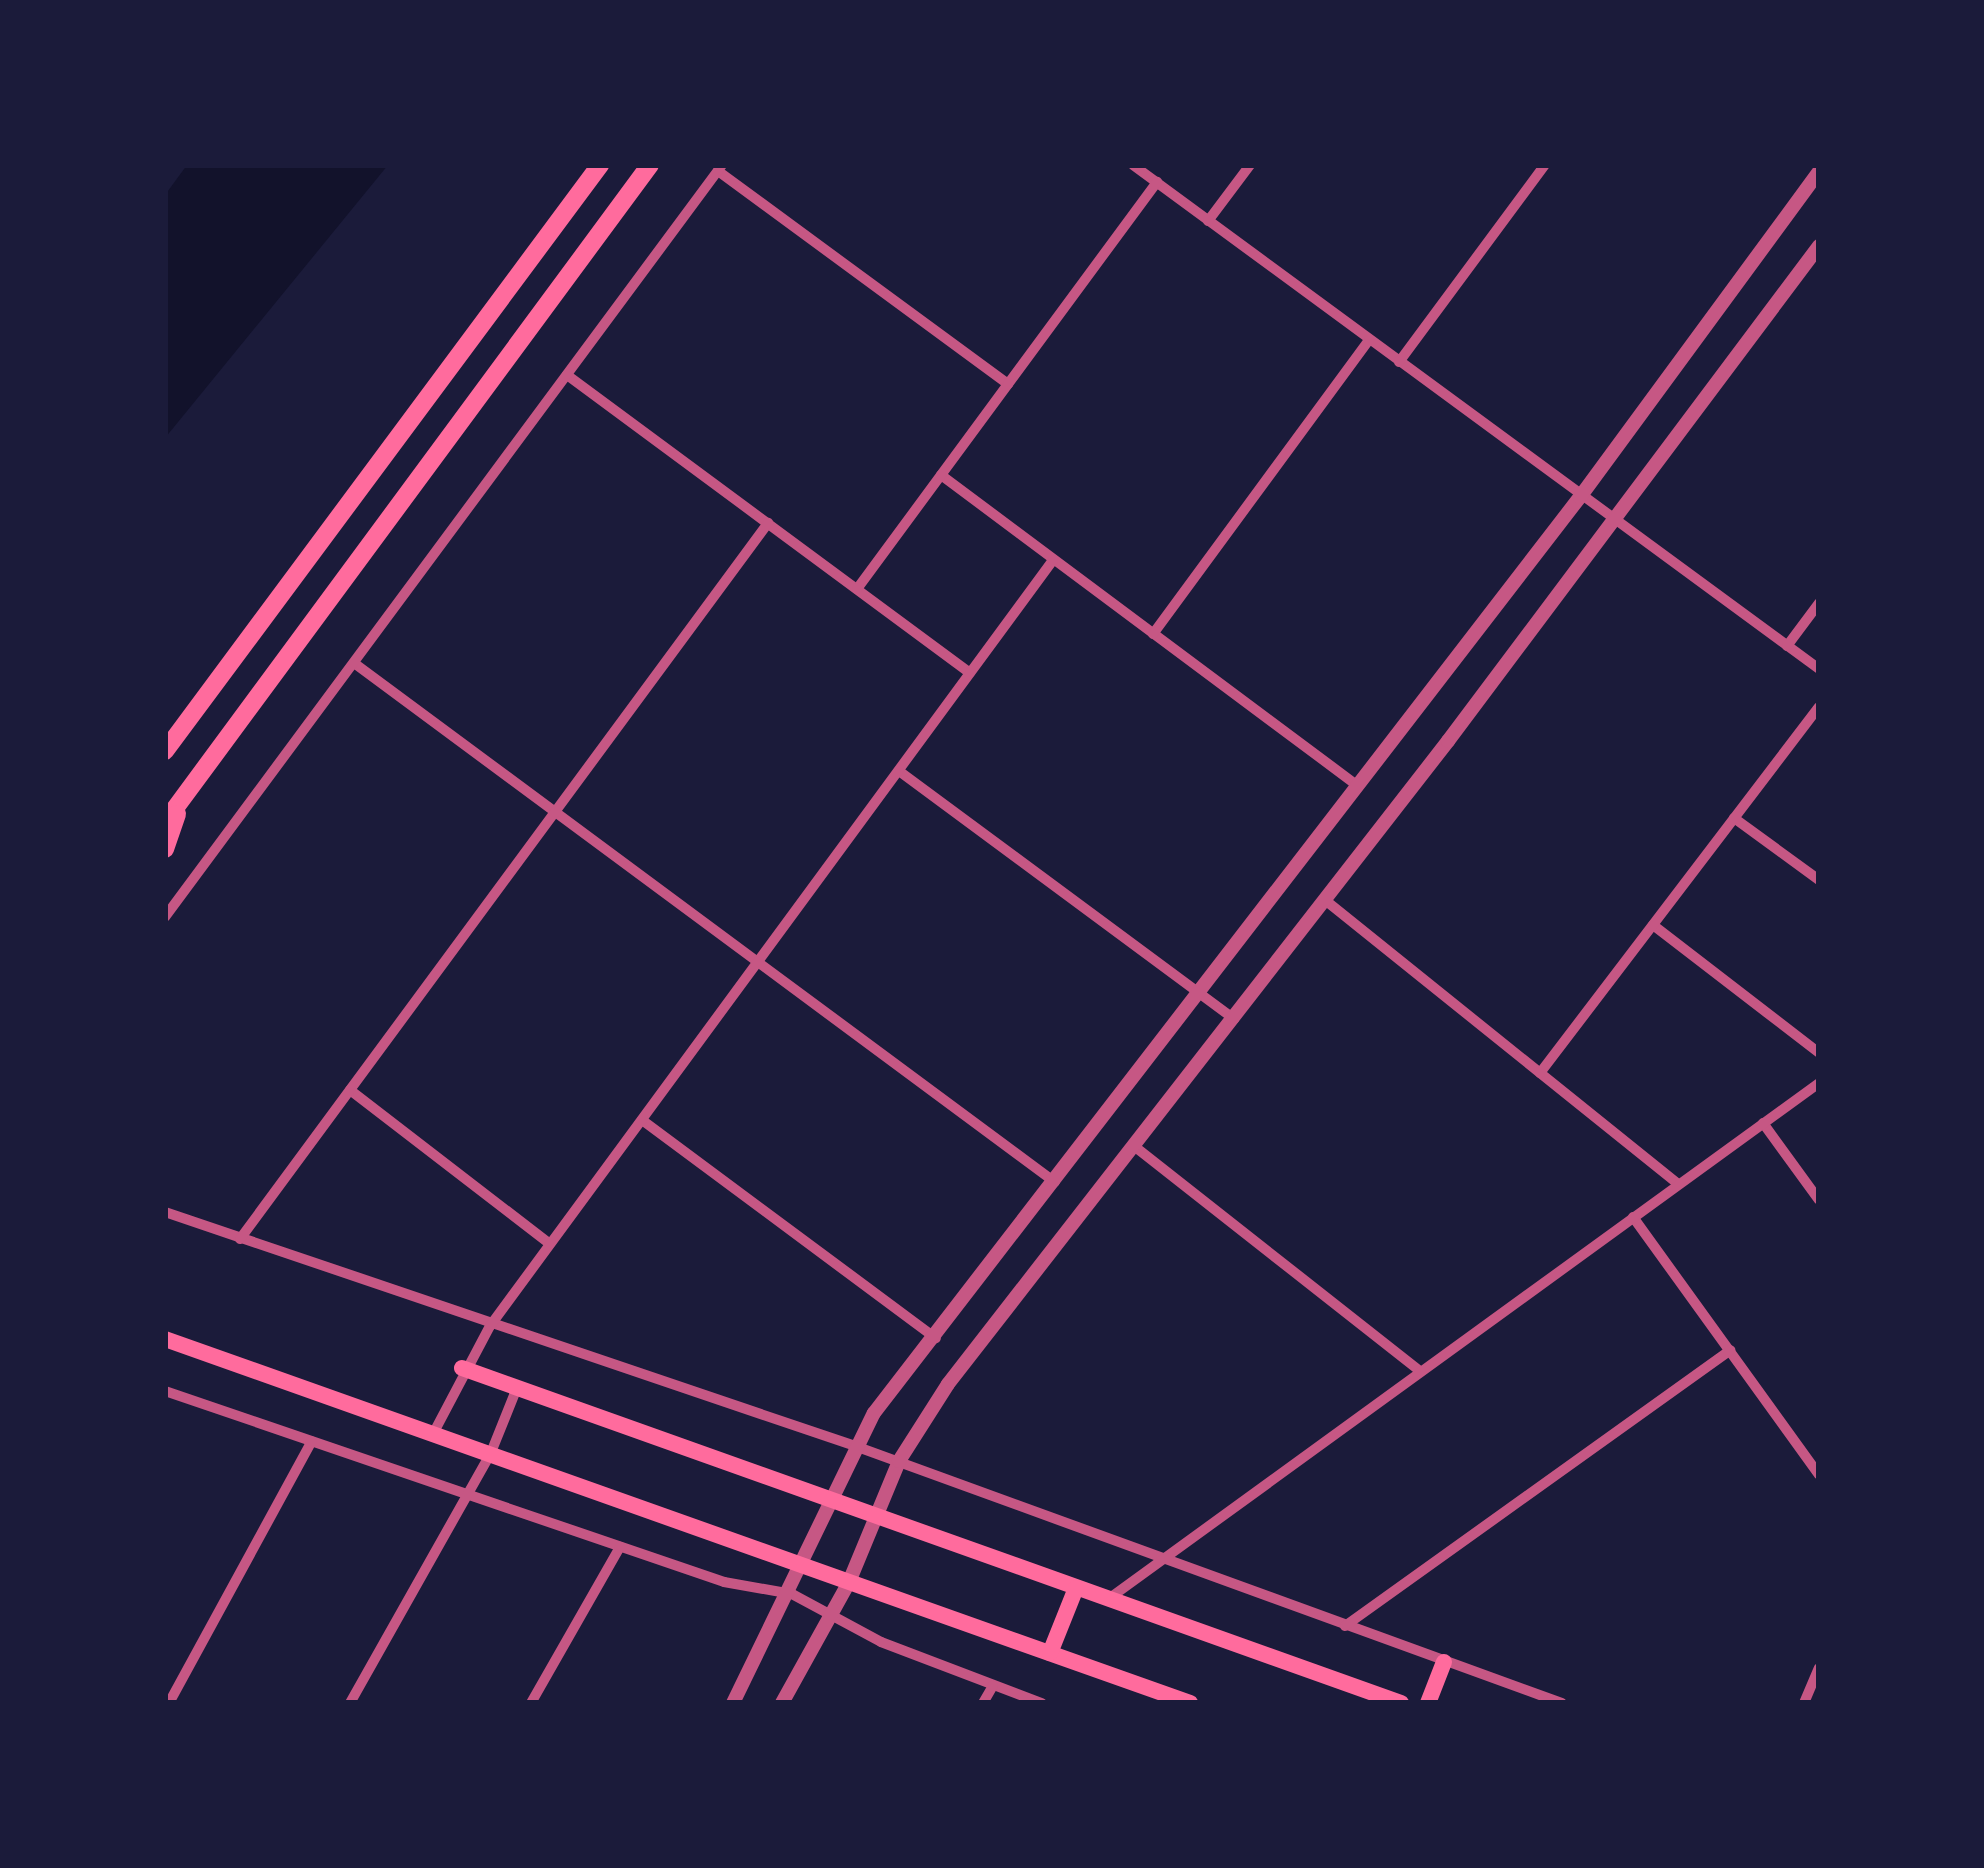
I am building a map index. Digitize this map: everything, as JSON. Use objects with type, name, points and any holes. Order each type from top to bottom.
[{"type":"highway","points":[[165,751],[600,165]]},
{"type":"highway","points":[[165,822],[650,165]]},
{"type":"highway","points":[[165,849],[183,797]]},
{"type":"main road","points":[[165,1339],[1190,1703]]},
{"type":"main road","points":[[462,1368],[1401,1703]]},
{"type":"main road","points":[[1051,1653],[1076,1588]]},
{"type":"main road","points":[[1428,1703],[1444,1662]]},
{"type":"street","points":[[1133,165],[1819,669]]},
{"type":"street","points":[[1208,221],[1250,165]]},
{"type":"street","points":[[1399,362],[1545,165]]},
{"type":"street","points":[[165,917],[720,168],[1008,384]]},
{"type":"street","points":[[733,1703],[792,1594],[856,1446],[1580,497],[1817,169]]},
{"type":"street","points":[[857,589],[1156,182]]},
{"type":"street","points":[[782,1703],[849,1582],[899,1461],[948,1384],[1616,522],[1819,246]]},
{"type":"street","points":[[1153,634],[1369,340]]},
{"type":"street","points":[[567,375],[970,673]]},
{"type":"street","points":[[941,475],[1358,786]]},
{"type":"street","points":[[241,1239],[768,523]]},
{"type":"street","points":[[433,1434],[462,1368],[490,1326],[1053,560]]},
{"type":"street","points":[[1787,646],[1819,603]]},
{"type":"street","points":[[354,663],[1055,1182]]},
{"type":"street","points":[[1540,1073],[1819,706]]},
{"type":"street","points":[[898,771],[1234,1019]]},
{"type":"street","points":[[1734,818],[1819,880]]},
{"type":"street","points":[[1325,900],[1678,1184]]},
{"type":"street","points":[[1653,926],[1819,1053]]},
{"type":"street","points":[[1108,1600],[1819,1083]]},
{"type":"street","points":[[350,1090],[550,1244]]},
{"type":"street","points":[[642,1120],[936,1338]]},
{"type":"street","points":[[1763,1123],[1819,1201]]},
{"type":"street","points":[[1134,1145],[1419,1370]]},
{"type":"street","points":[[165,1212],[899,1461],[1562,1703]]},
{"type":"street","points":[[1633,1217],[1819,1474]]},
{"type":"street","points":[[1345,1626],[1730,1350]]},
{"type":"street","points":[[350,1703],[490,1455],[517,1388]]},
{"type":"street","points":[[165,1391],[724,1582],[792,1594],[881,1642],[1042,1703]]},
{"type":"street","points":[[169,1703],[312,1441]]},
{"type":"street","points":[[531,1703],[620,1547]]},
{"type":"street","points":[[1804,1703],[1819,1668]]},
{"type":"street","points":[[983,1703],[993,1686]]},
{"type":"shaded area","points":[[187,165],[388,165],[165,438],[165,195]]}]
